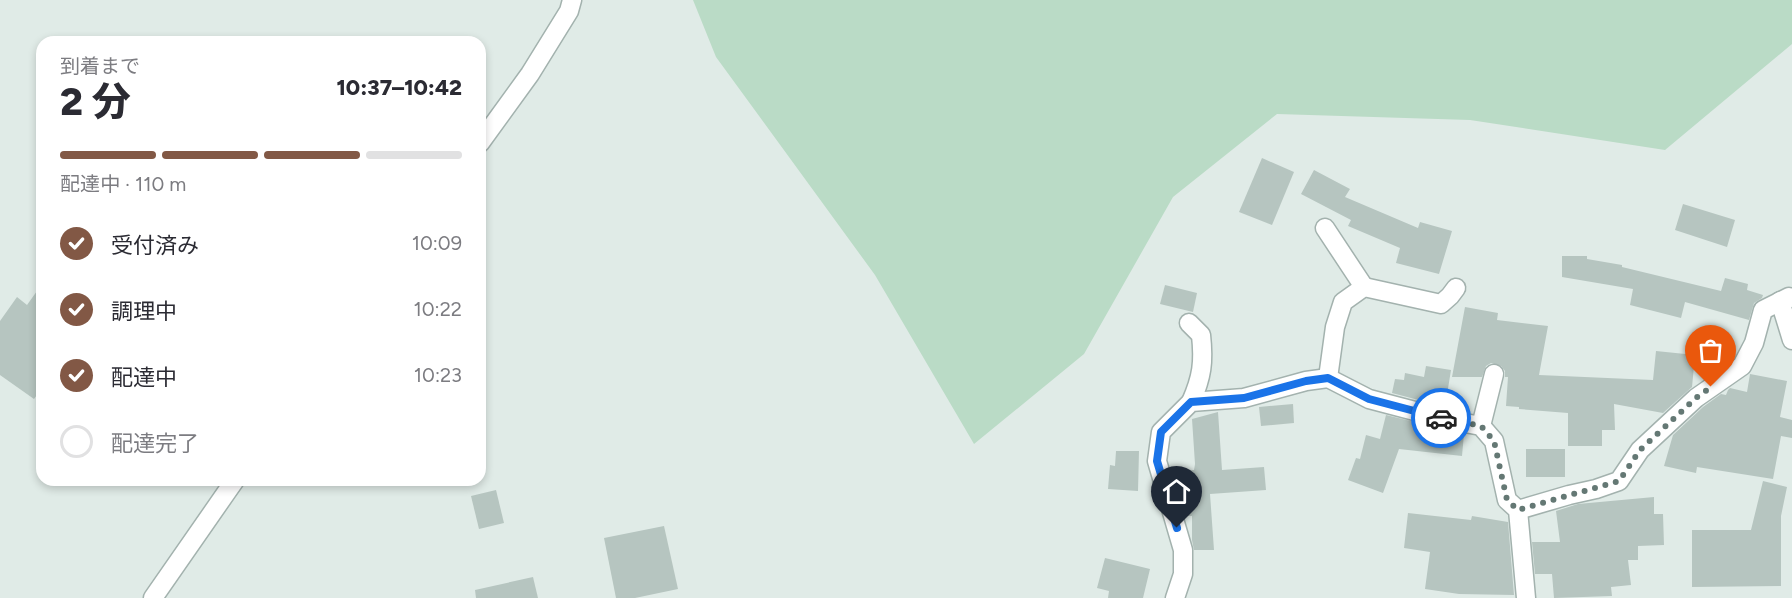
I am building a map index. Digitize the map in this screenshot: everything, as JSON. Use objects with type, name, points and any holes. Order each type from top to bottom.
[{"type":"street","points":[[486,135],[530,74],[569,11],[572,0]]},
{"type":"street","points":[[1325,228],[1364,287],[1441,304],[1456,288]]},
{"type":"street","points":[[1328,378],[1335,327],[1343,302],[1364,287]]},
{"type":"street","points":[[1518,510],[1619,481],[1640,450],[1696,398],[1742,366],[1754,343],[1763,310],[1786,300],[1792,340]]},
{"type":"street","points":[[1175,598],[1183,574],[1183,550],[1157,461],[1161,432],[1191,402],[1200,380],[1203,353],[1201,334],[1189,323]]},
{"type":"street","points":[[1481,426],[1494,374]]},
{"type":"street","points":[[1191,402],[1244,398],[1306,381],[1328,378],[1369,399],[1481,426],[1494,441],[1507,500],[1518,510],[1526,598]]},
{"type":"street","points":[[153,598],[231,486]]},
{"type":"green space","points":[[693,0],[1792,0],[1792,44],[1665,150],[1470,120],[1277,114],[1173,197],[1084,354],[974,444],[875,275],[716,57]]},
{"type":"building","points":[[1262,158],[1294,172],[1272,225],[1239,212]]},
{"type":"building","points":[[1314,170],[1350,189],[1345,197],[1418,228],[1420,222],[1452,231],[1439,274],[1396,263],[1400,248],[1348,226],[1351,220],[1301,194]]},
{"type":"building","points":[[1683,204],[1735,220],[1727,247],[1675,230]]},
{"type":"building","points":[[1562,256],[1587,256],[1587,259],[1622,265],[1622,267],[1721,291],[1725,278],[1748,284],[1747,290],[1763,295],[1754,303],[1749,320],[1685,302],[1681,318],[1630,305],[1633,289],[1562,277]]},
{"type":"building","points":[[1165,285],[1197,293],[1193,312],[1160,304]]},
{"type":"building","points":[[36,292],[36,396],[34,399],[0,375],[0,321],[17,297],[27,305]]},
{"type":"building","points":[[1465,307],[1498,313],[1497,320],[1548,326],[1539,375],[1653,380],[1656,351],[1695,355],[1692,387],[1663,413],[1614,404],[1615,430],[1602,430],[1602,446],[1568,446],[1568,413],[1506,406],[1508,377],[1505,377],[1505,371],[1501,366],[1491,363],[1486,366],[1482,377],[1452,377]]},
{"type":"building","points":[[1426,366],[1451,370],[1445,407],[1392,393],[1395,379],[1404,380],[1405,373],[1424,377]]},
{"type":"building","points":[[1750,374],[1787,381],[1780,417],[1792,420],[1792,438],[1781,436],[1773,479],[1697,467],[1696,473],[1664,466],[1673,435],[1703,407],[1721,394],[1726,395],[1730,388],[1747,392]]},
{"type":"building","points":[[1293,404],[1294,423],[1261,426],[1259,407]]},
{"type":"building","points":[[1218,412],[1222,470],[1264,467],[1266,490],[1210,494],[1214,550],[1194,550],[1192,516],[1187,516],[1183,471],[1194,470],[1192,419]]},
{"type":"building","points":[[1386,415],[1464,434],[1462,456],[1399,449],[1383,493],[1348,480],[1356,458],[1360,459],[1366,435],[1380,439]]},
{"type":"building","points":[[1526,449],[1565,449],[1565,477],[1526,477]]},
{"type":"building","points":[[1116,451],[1139,451],[1138,491],[1108,489],[1110,465],[1115,466]]},
{"type":"building","points":[[1763,481],[1787,487],[1781,516],[1781,586],[1692,587],[1692,530],[1751,530]]},
{"type":"building","points":[[496,490],[504,523],[479,529],[471,496]]},
{"type":"building","points":[[1654,497],[1654,514],[1663,514],[1664,545],[1638,546],[1638,560],[1628,560],[1631,585],[1611,587],[1612,596],[1554,598],[1552,574],[1535,574],[1532,542],[1560,542],[1556,511],[1578,504]]},
{"type":"building","points":[[1408,513],[1471,520],[1472,516],[1508,522],[1514,595],[1459,594],[1425,589],[1430,552],[1404,548]]},
{"type":"building","points":[[664,526],[678,589],[635,598],[616,598],[604,538]]},
{"type":"building","points":[[1105,558],[1150,569],[1143,598],[1108,598],[1109,591],[1097,588]]},
{"type":"building","points":[[533,577],[538,598],[476,598],[475,590]]},
{"type":"way so far","points":[[1441,418],[1481,426],[1494,441],[1507,500],[1518,510],[1619,481],[1640,450],[1711,387]]},
{"type":"route","points":[[1177,528],[1157,461],[1161,432],[1191,402],[1244,398],[1306,381],[1328,378],[1369,399],[1441,418]]}]
